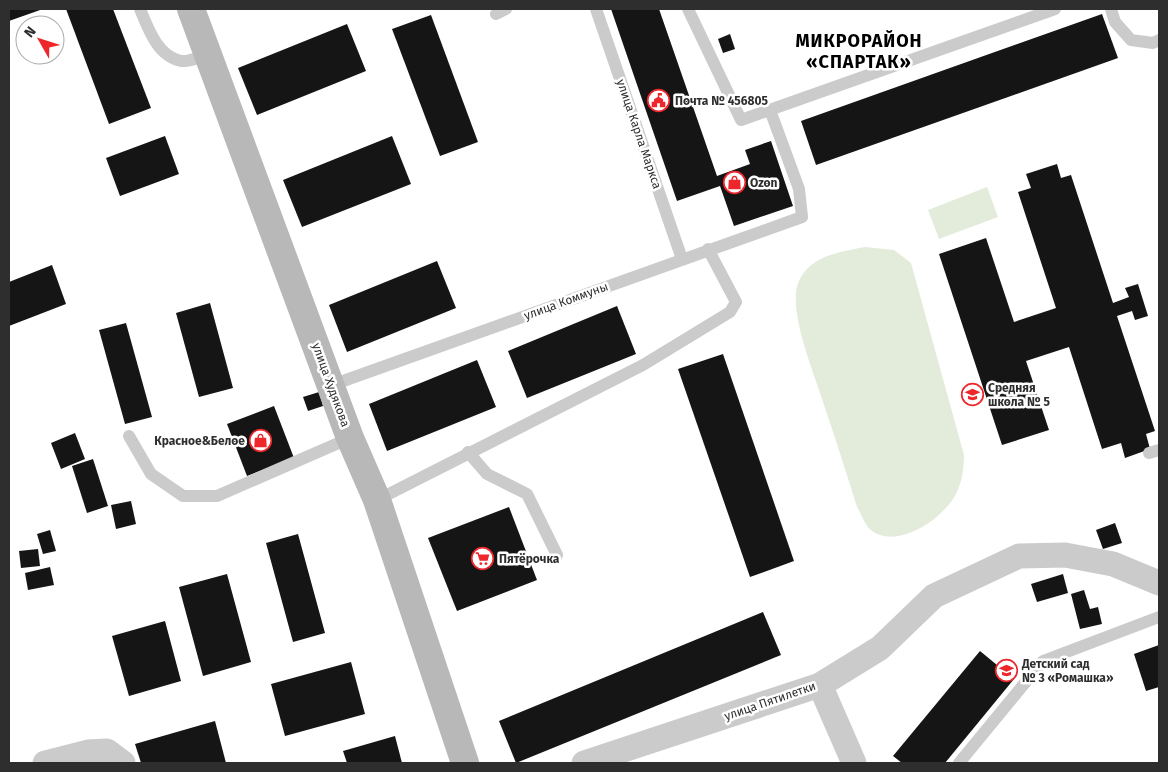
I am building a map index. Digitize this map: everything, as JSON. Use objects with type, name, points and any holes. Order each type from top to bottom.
[{"type":"street","name":"улица Худякова","points":[[191,9],[350,438],[377,500],[465,763]]},
{"type":"street","name":"улица Пятилетки","points":[[584,763],[820,685],[880,648],[934,596],[1018,556],[1065,555],[1103,562],[1159,583]]},
{"type":"street","points":[[820,685],[854,763]]},
{"type":"street","points":[[45,763],[88,752],[107,750],[123,763]]},
{"type":"lane","points":[[140,9],[153,39],[167,55],[182,61],[208,56]]},
{"type":"lane","name":"улица Карла Маркса","points":[[596,9],[682,260]]},
{"type":"lane","points":[[688,9],[741,120],[1055,9]]},
{"type":"lane","points":[[1111,9],[1115,22],[1131,40],[1153,43],[1159,40]]},
{"type":"lane","name":"улица Коммуны","points":[[332,386],[802,217],[799,189],[770,110]]},
{"type":"lane","points":[[377,500],[468,452],[643,365],[712,325],[730,312],[736,302],[708,250]]},
{"type":"lane","points":[[129,436],[150,474],[184,496],[217,496],[350,438]]},
{"type":"lane","points":[[468,452],[487,474],[527,494],[557,555]]},
{"type":"lane","points":[[960,763],[1044,661],[1159,617]]},
{"type":"green space","points":[[987,187],[998,217],[939,239],[928,210]]},
{"type":"green space","points":[[865,247],[894,250],[911,263],[964,455],[960,483],[951,502],[942,512],[919,529],[894,537],[882,535],[871,530],[857,507],[804,344],[797,313],[797,287],[801,277],[808,268],[825,257]]},
{"type":"building","points":[[9,9],[43,9],[26,15],[15,15],[15,19],[9,21]]},
{"type":"building","points":[[66,9],[113,9],[151,108],[109,124]]},
{"type":"building","points":[[611,9],[659,9],[717,176],[750,164],[745,150],[771,141],[793,206],[734,226],[720,186],[677,201]]},
{"type":"building","points":[[1102,14],[1118,58],[816,165],[801,121]]},
{"type":"building","points":[[431,15],[478,142],[440,156],[392,29]]},
{"type":"building","points":[[347,24],[366,71],[257,115],[238,68]]},
{"type":"building","points":[[730,34],[735,49],[723,53],[718,39]]},
{"type":"building","points":[[165,136],[179,174],[120,196],[106,158]]},
{"type":"building","points":[[392,136],[411,184],[302,227],[283,180]]},
{"type":"building","points":[[1057,164],[1061,178],[1071,175],[1113,303],[1129,297],[1125,288],[1138,284],[1148,316],[1135,320],[1132,311],[1117,316],[1155,431],[1146,434],[1150,449],[1125,458],[1121,443],[1102,449],[1069,347],[1026,361],[1049,430],[1002,445],[939,254],[986,238],[1014,322],[1056,308],[1018,192],[1031,188],[1026,174]]},
{"type":"building","points":[[437,261],[456,308],[347,352],[329,305]]},
{"type":"building","points":[[52,265],[66,304],[9,326],[9,282]]},
{"type":"building","points":[[210,303],[233,388],[199,397],[176,313]]},
{"type":"building","points":[[617,306],[636,354],[527,398],[508,351]]},
{"type":"building","points":[[126,323],[152,417],[125,424],[99,330]]},
{"type":"building","points":[[723,354],[794,561],[750,577],[678,369]]},
{"type":"building","points":[[477,360],[496,407],[387,451],[369,404]]},
{"type":"building","points":[[319,392],[323,406],[308,411],[303,397]]},
{"type":"building","name":"Красное&Белое","points":[[274,406],[294,458],[247,476],[227,424]]},
{"type":"building","points":[[75,433],[85,459],[61,469],[51,443]]},
{"type":"building","points":[[93,459],[108,506],[87,513],[72,466]]},
{"type":"building","points":[[131,501],[136,524],[116,529],[111,505]]},
{"type":"building","name":"Пятёрочка","points":[[509,507],[537,580],[457,611],[428,538]]},
{"type":"building","points":[[1115,523],[1122,543],[1103,549],[1096,530]]},
{"type":"building","points":[[50,530],[56,551],[43,554],[37,534]]},
{"type":"building","points":[[298,534],[325,633],[293,642],[266,543]]},
{"type":"building","points":[[38,549],[40,566],[21,568],[19,551]]},
{"type":"building","points":[[50,567],[54,585],[28,590],[25,573]]},
{"type":"building","points":[[227,574],[251,662],[203,676],[179,587]]},
{"type":"building","points":[[1063,574],[1068,593],[1037,602],[1031,584]]},
{"type":"building","points":[[1084,590],[1090,609],[1098,607],[1102,624],[1080,629],[1071,594]]},
{"type":"building","points":[[763,612],[781,655],[516,763],[499,721]]},
{"type":"building","points":[[165,621],[181,681],[129,696],[112,636]]},
{"type":"building","points":[[1159,645],[1159,687],[1146,691],[1134,654]]},
{"type":"building","points":[[980,651],[1014,679],[945,763],[902,763],[893,756]]},
{"type":"building","points":[[351,662],[365,714],[285,736],[271,684]]},
{"type":"building","points":[[215,721],[226,763],[141,763],[135,744]]},
{"type":"building","points":[[395,736],[402,763],[347,763],[343,751]]},
{"type":"place","name":"Почта № 456805","points":[[659,101]]},
{"type":"place","name":"Ozon","points":[[734,183]]},
{"type":"place","name":"Средняя школа № 5","points":[[972,395]]},
{"type":"place","name":"Красное&Белое","points":[[261,441]]},
{"type":"place","name":"Пятёрочка","points":[[483,559]]},
{"type":"place","name":"Детский сад № 3 «Ромашка»","points":[[1006,671]]},
{"type":"district","name":"МИКРОРАЙОН «СПАРТАК»","points":[[859,51]]}]
